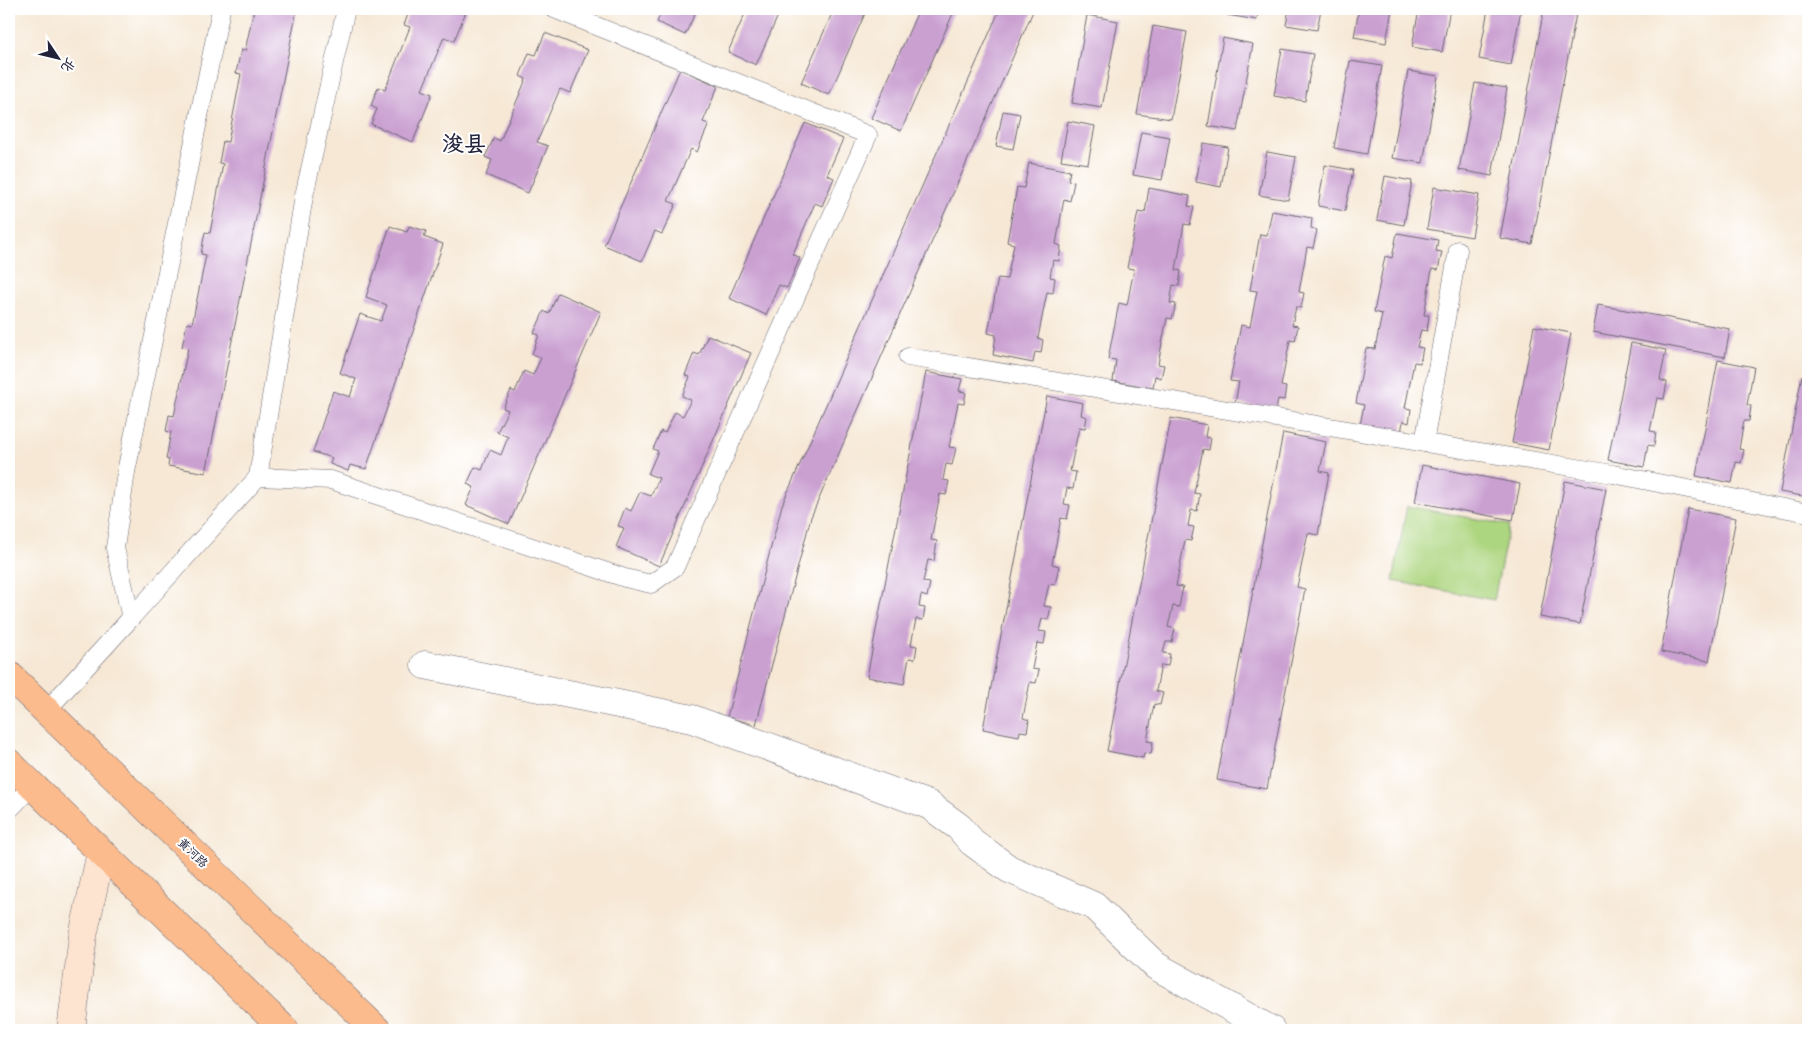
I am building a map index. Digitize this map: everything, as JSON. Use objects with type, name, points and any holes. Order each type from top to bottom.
[{"type":"main road","name":"黄河路","points":[[9,675],[377,1030]]},
{"type":"main road","points":[[9,763],[285,1030]]},
{"type":"street","points":[[425,665],[692,719],[928,805],[959,827],[972,842],[1009,869],[1094,906],[1156,966],[1271,1030]]},
{"type":"street","points":[[71,1030],[83,936],[101,852]]},
{"type":"lane","points":[[131,618],[115,548],[116,538],[126,472],[221,9]]},
{"type":"lane","points":[[46,711],[258,477],[304,196],[346,9]]},
{"type":"lane","points":[[258,477],[331,480],[625,578],[651,584],[675,567],[868,135],[554,9]]},
{"type":"lane","points":[[1424,443],[1458,250]]},
{"type":"lane","points":[[908,357],[1613,474],[1808,512]]},
{"type":"lane","points":[[9,810],[32,786]]},
{"type":"green space","points":[[1407,506],[1509,525],[1494,600],[1393,581]]},
{"type":"building","points":[[254,9],[297,9],[206,473],[168,466],[169,460],[166,459],[171,432],[166,431],[169,415],[174,416],[188,348],[182,347],[187,323],[192,324],[206,255],[201,254],[205,232],[210,233],[223,164],[219,163],[223,141],[228,142],[241,74],[236,73],[241,50],[245,51]]},
{"type":"building","points":[[410,9],[467,9],[454,41],[444,37],[422,90],[432,94],[413,142],[371,124],[377,109],[371,106],[378,87],[385,90],[410,27],[404,25]]},
{"type":"building","points":[[663,9],[697,9],[685,35],[657,22]]},
{"type":"building","points":[[747,9],[781,9],[756,65],[728,52]]},
{"type":"building","points":[[834,9],[867,9],[829,95],[801,83]]},
{"type":"building","points":[[919,9],[955,9],[901,131],[871,118]]},
{"type":"building","points":[[1000,9],[1034,9],[811,517],[756,725],[727,717],[782,505]]},
{"type":"building","points":[[1228,9],[1259,9],[1257,20],[1227,15]]},
{"type":"building","points":[[1289,9],[1321,9],[1317,30],[1286,25]]},
{"type":"building","points":[[1359,9],[1392,9],[1386,43],[1354,37]]},
{"type":"building","points":[[1419,9],[1450,9],[1442,52],[1412,47]]},
{"type":"building","points":[[1488,9],[1521,9],[1511,65],[1479,59]]},
{"type":"building","points":[[1544,9],[1577,9],[1532,244],[1500,238]]},
{"type":"building","points":[[1087,15],[1118,21],[1102,108],[1072,103]]},
{"type":"building","points":[[1153,26],[1187,32],[1171,119],[1137,114]]},
{"type":"building","points":[[545,33],[588,50],[570,93],[560,89],[537,142],[548,146],[528,193],[486,175],[492,160],[485,157],[494,138],[500,141],[526,79],[520,76],[529,53],[536,55]]},
{"type":"building","points":[[1223,38],[1253,44],[1237,131],[1208,126]]},
{"type":"building","points":[[1282,49],[1313,54],[1305,101],[1274,96]]},
{"type":"building","points":[[1350,61],[1382,66],[1367,154],[1334,148]]},
{"type":"building","points":[[680,69],[718,86],[703,122],[709,124],[697,152],[691,149],[668,201],[676,204],[662,234],[655,231],[642,261],[604,245]]},
{"type":"building","points":[[1408,71],[1438,76],[1423,163],[1392,158]]},
{"type":"building","points":[[1475,83],[1507,88],[1492,176],[1459,170]]},
{"type":"building","points":[[1003,111],[1020,114],[1013,149],[996,146]]},
{"type":"building","points":[[1068,121],[1095,126],[1088,164],[1061,160]]},
{"type":"building","points":[[805,123],[843,139],[827,175],[834,178],[822,206],[815,203],[793,254],[800,258],[787,288],[779,285],[766,315],[729,298]]},
{"type":"building","points":[[1141,132],[1170,137],[1162,180],[1133,175]]},
{"type":"building","points":[[1203,143],[1228,147],[1221,187],[1196,182]]},
{"type":"building","points":[[1267,152],[1296,157],[1288,200],[1259,195]]},
{"type":"building","points":[[1029,163],[1070,171],[1068,181],[1074,182],[1070,201],[1064,199],[1056,244],[1061,246],[1059,261],[1053,260],[1050,277],[1055,278],[1053,293],[1047,292],[1038,338],[1043,340],[1041,353],[1035,352],[1033,363],[993,355],[996,335],[988,333],[998,278],[1007,279],[1014,244],[1007,242],[1017,187],[1024,188]]},
{"type":"building","points":[[1325,165],[1353,170],[1345,211],[1318,206]]},
{"type":"building","points":[[1385,176],[1412,181],[1404,225],[1377,220]]},
{"type":"building","points":[[1434,187],[1479,195],[1472,237],[1427,229]]},
{"type":"building","points":[[1149,188],[1190,196],[1188,206],[1194,207],[1190,225],[1184,224],[1176,270],[1181,271],[1179,286],[1173,285],[1170,303],[1176,304],[1172,319],[1167,318],[1158,364],[1164,365],[1161,378],[1155,376],[1153,388],[1113,381],[1116,360],[1108,359],[1119,303],[1127,305],[1134,269],[1127,268],[1138,212],[1145,213]]},
{"type":"building","points":[[1272,211],[1312,218],[1311,228],[1317,230],[1313,248],[1307,247],[1299,292],[1304,293],[1301,308],[1296,307],[1292,325],[1298,326],[1295,341],[1290,340],[1281,386],[1286,387],[1284,400],[1278,399],[1276,411],[1235,403],[1239,382],[1230,381],[1241,325],[1250,327],[1257,291],[1250,290],[1260,234],[1267,235]]},
{"type":"building","points":[[390,226],[407,232],[409,226],[426,231],[424,237],[443,244],[366,469],[350,465],[348,471],[330,464],[332,458],[313,452],[333,391],[350,397],[356,379],[340,373],[360,314],[381,321],[387,305],[366,297]]},
{"type":"building","points":[[1397,233],[1438,240],[1436,251],[1442,252],[1438,270],[1432,269],[1424,315],[1429,315],[1427,331],[1421,330],[1417,347],[1423,348],[1420,363],[1414,362],[1405,408],[1411,409],[1409,423],[1403,421],[1401,433],[1360,425],[1364,405],[1356,403],[1366,348],[1375,349],[1382,314],[1374,312],[1385,256],[1392,258]]},
{"type":"building","points":[[558,293],[601,312],[509,524],[466,505],[474,487],[467,484],[475,467],[482,470],[490,450],[501,455],[508,437],[497,432],[508,410],[503,408],[511,390],[515,392],[524,371],[533,375],[541,358],[532,354],[539,335],[534,333],[544,311],[549,314]]},
{"type":"building","points":[[1598,305],[1730,329],[1725,357],[1593,332]]},
{"type":"building","points":[[1534,326],[1571,333],[1549,450],[1512,443]]},
{"type":"building","points":[[708,335],[751,353],[659,566],[616,547],[624,528],[618,526],[625,508],[631,511],[640,492],[651,496],[659,478],[648,474],[658,451],[653,449],[661,431],[665,433],[675,412],[683,416],[691,400],[682,396],[690,377],[685,375],[694,353],[699,355]]},
{"type":"building","points":[[1631,343],[1666,350],[1660,380],[1667,382],[1664,399],[1657,398],[1650,431],[1656,432],[1654,446],[1648,445],[1644,467],[1608,460]]},
{"type":"building","points":[[1718,360],[1754,367],[1747,405],[1751,406],[1749,421],[1744,421],[1739,449],[1744,450],[1741,463],[1736,462],[1732,483],[1696,476]]},
{"type":"building","points":[[926,372],[962,379],[959,391],[966,392],[964,404],[958,403],[949,447],[956,448],[952,465],[946,464],[943,480],[949,481],[946,495],[940,494],[931,540],[937,541],[934,561],[928,560],[923,582],[930,583],[927,597],[921,595],[919,607],[925,608],[923,620],[916,619],[911,645],[917,646],[915,659],[909,658],[904,684],[867,677]]},
{"type":"building","points":[[1802,375],[1808,377],[1808,497],[1780,492]]},
{"type":"building","points":[[1047,396],[1083,403],[1081,415],[1087,417],[1085,428],[1079,427],[1070,471],[1076,472],[1073,489],[1067,488],[1064,504],[1070,505],[1067,519],[1061,518],[1052,564],[1059,566],[1055,585],[1049,584],[1044,606],[1051,607],[1048,620],[1042,619],[1039,631],[1046,632],[1044,644],[1037,643],[1032,669],[1039,670],[1036,683],[1030,682],[1023,718],[1029,720],[1027,732],[1020,731],[1019,736],[983,729]]},
{"type":"building","points":[[1171,418],[1207,425],[1205,437],[1211,438],[1209,450],[1203,449],[1194,493],[1200,494],[1197,511],[1191,510],[1188,526],[1194,527],[1191,541],[1185,540],[1176,586],[1183,587],[1179,607],[1173,606],[1168,627],[1175,629],[1172,642],[1166,642],[1163,653],[1170,654],[1168,666],[1161,665],[1156,691],[1163,693],[1160,705],[1154,704],[1147,741],[1153,742],[1151,754],[1144,753],[1143,758],[1107,751]]},
{"type":"building","points":[[1283,433],[1326,442],[1320,471],[1329,473],[1318,535],[1308,533],[1297,587],[1305,589],[1267,789],[1217,780]]},
{"type":"building","points":[[1422,465],[1520,484],[1513,520],[1415,502]]},
{"type":"building","points":[[1565,481],[1606,489],[1580,624],[1540,617]]},
{"type":"building","points":[[1688,509],[1736,518],[1709,661],[1661,652]]},
{"type":"district","name":"浚县","points":[[464,143]]}]
